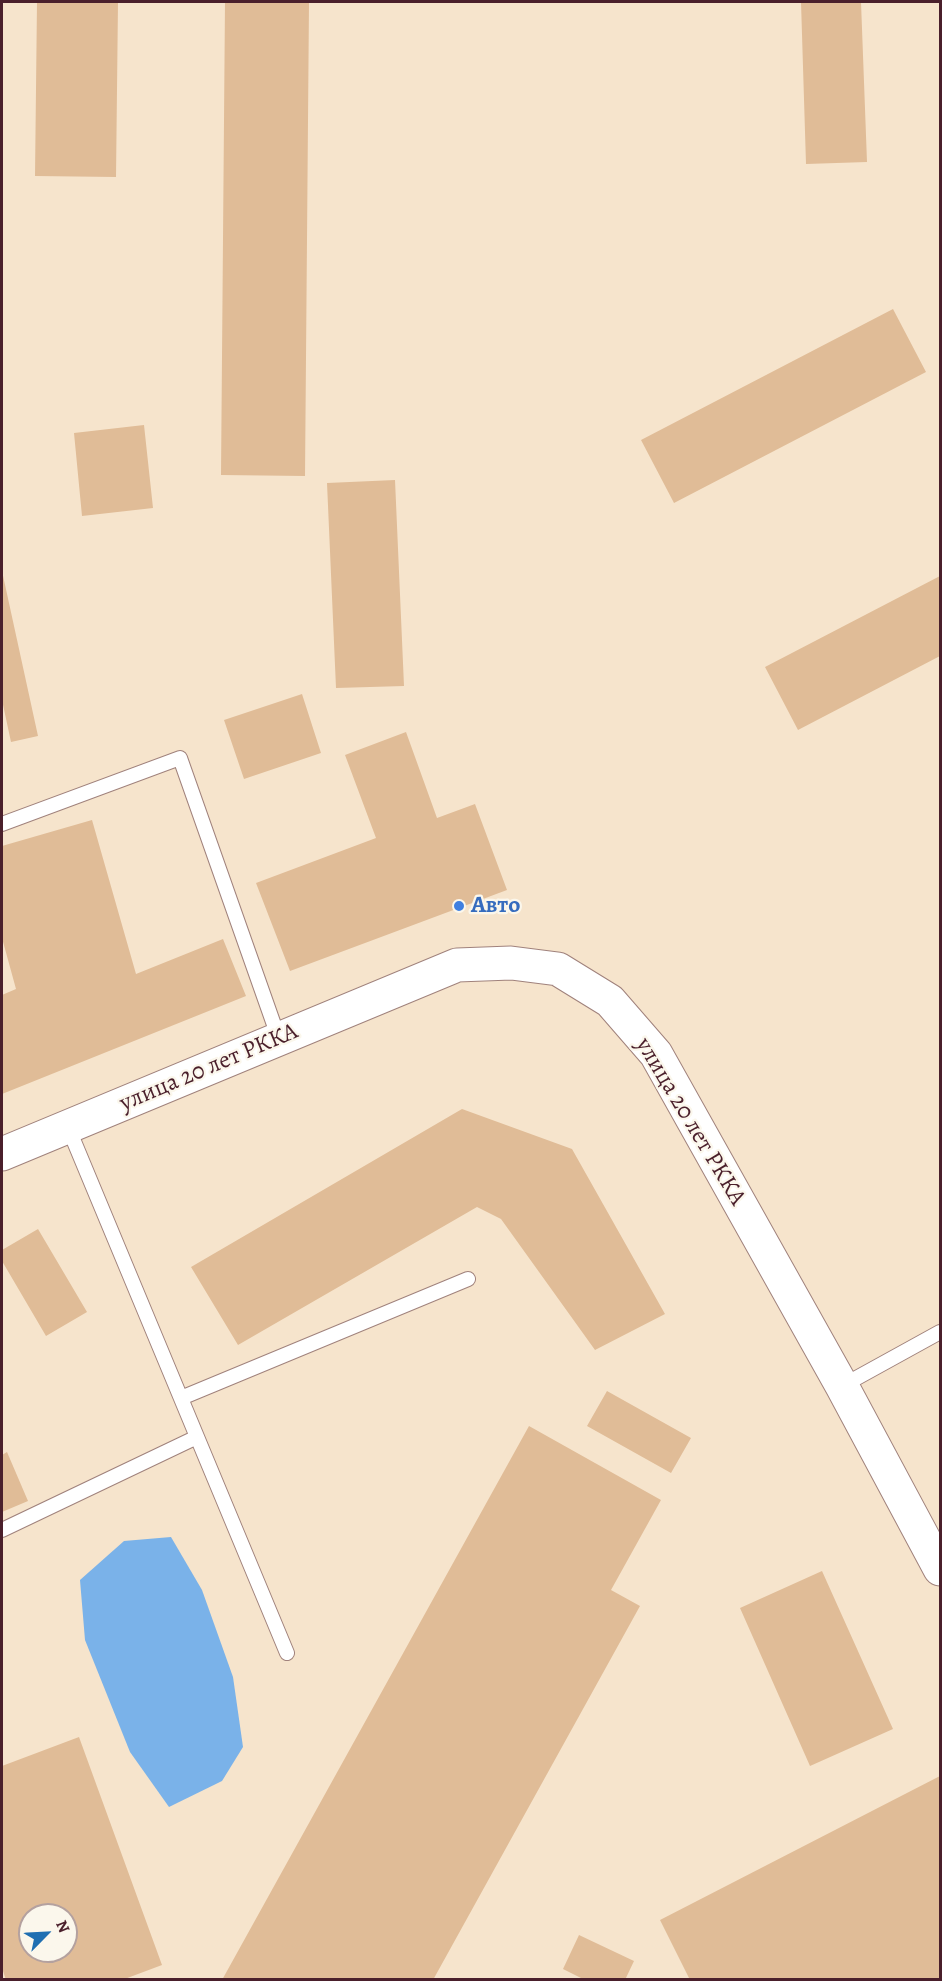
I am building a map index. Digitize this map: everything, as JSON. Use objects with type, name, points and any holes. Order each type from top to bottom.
[{"type":"main road","name":"улица 20 лет РККА","points":[[2,1154],[457,965],[511,963],[558,969],[610,1001],[656,1054],[842,1386],[940,1569]]},
{"type":"lane","points":[[2,825],[180,758],[279,1039]]},
{"type":"lane","points":[[68,1126],[287,1653]]},
{"type":"lane","points":[[181,1398],[468,1279]]},
{"type":"lane","points":[[842,1386],[940,1332]]},
{"type":"lane","points":[[2,1530],[197,1437]]},
{"type":"water","points":[[171,1537],[202,1590],[233,1677],[243,1747],[222,1781],[169,1807],[130,1752],[85,1640],[80,1580],[124,1541]]},
{"type":"building","points":[[37,2],[118,2],[116,177],[35,176]]},
{"type":"building","points":[[225,2],[309,2],[305,476],[221,475]]},
{"type":"building","points":[[801,2],[861,2],[867,162],[806,164]]},
{"type":"building","points":[[893,309],[926,372],[674,503],[641,440]]},
{"type":"building","points":[[144,425],[153,508],[82,516],[74,433]]},
{"type":"building","points":[[395,480],[404,686],[336,688],[327,483]]},
{"type":"building","points":[[2,571],[38,736],[11,742],[2,700]]},
{"type":"building","points":[[940,576],[940,656],[798,730],[765,667]]},
{"type":"building","points":[[302,694],[321,753],[244,779],[224,720]]},
{"type":"building","points":[[406,732],[437,818],[475,804],[507,890],[290,971],[256,883],[376,838],[345,755]]},
{"type":"building","points":[[92,820],[136,974],[223,939],[246,996],[2,1094],[2,995],[16,989],[2,938],[2,846]]},
{"type":"building","points":[[462,1109],[572,1149],[665,1314],[595,1350],[501,1219],[477,1207],[238,1345],[191,1267]]},
{"type":"building","points":[[38,1229],[87,1312],[46,1336],[2,1261],[2,1250]]},
{"type":"building","points":[[607,1391],[691,1438],[671,1473],[587,1426]]},
{"type":"building","points":[[529,1426],[661,1500],[611,1590],[640,1606],[433,1980],[222,1980]]},
{"type":"building","points":[[7,1452],[28,1501],[2,1512],[2,1455]]},
{"type":"building","points":[[822,1571],[893,1729],[810,1766],[740,1608]]},
{"type":"building","points":[[79,1737],[162,1965],[122,1980],[6,1980],[2,1968],[2,1766]]},
{"type":"building","points":[[940,1776],[940,1980],[690,1980],[660,1920]]},
{"type":"building","points":[[579,1935],[634,1961],[625,1980],[585,1980],[563,1969]]},
{"type":"place","name":"Авто","points":[[459,906]]}]
